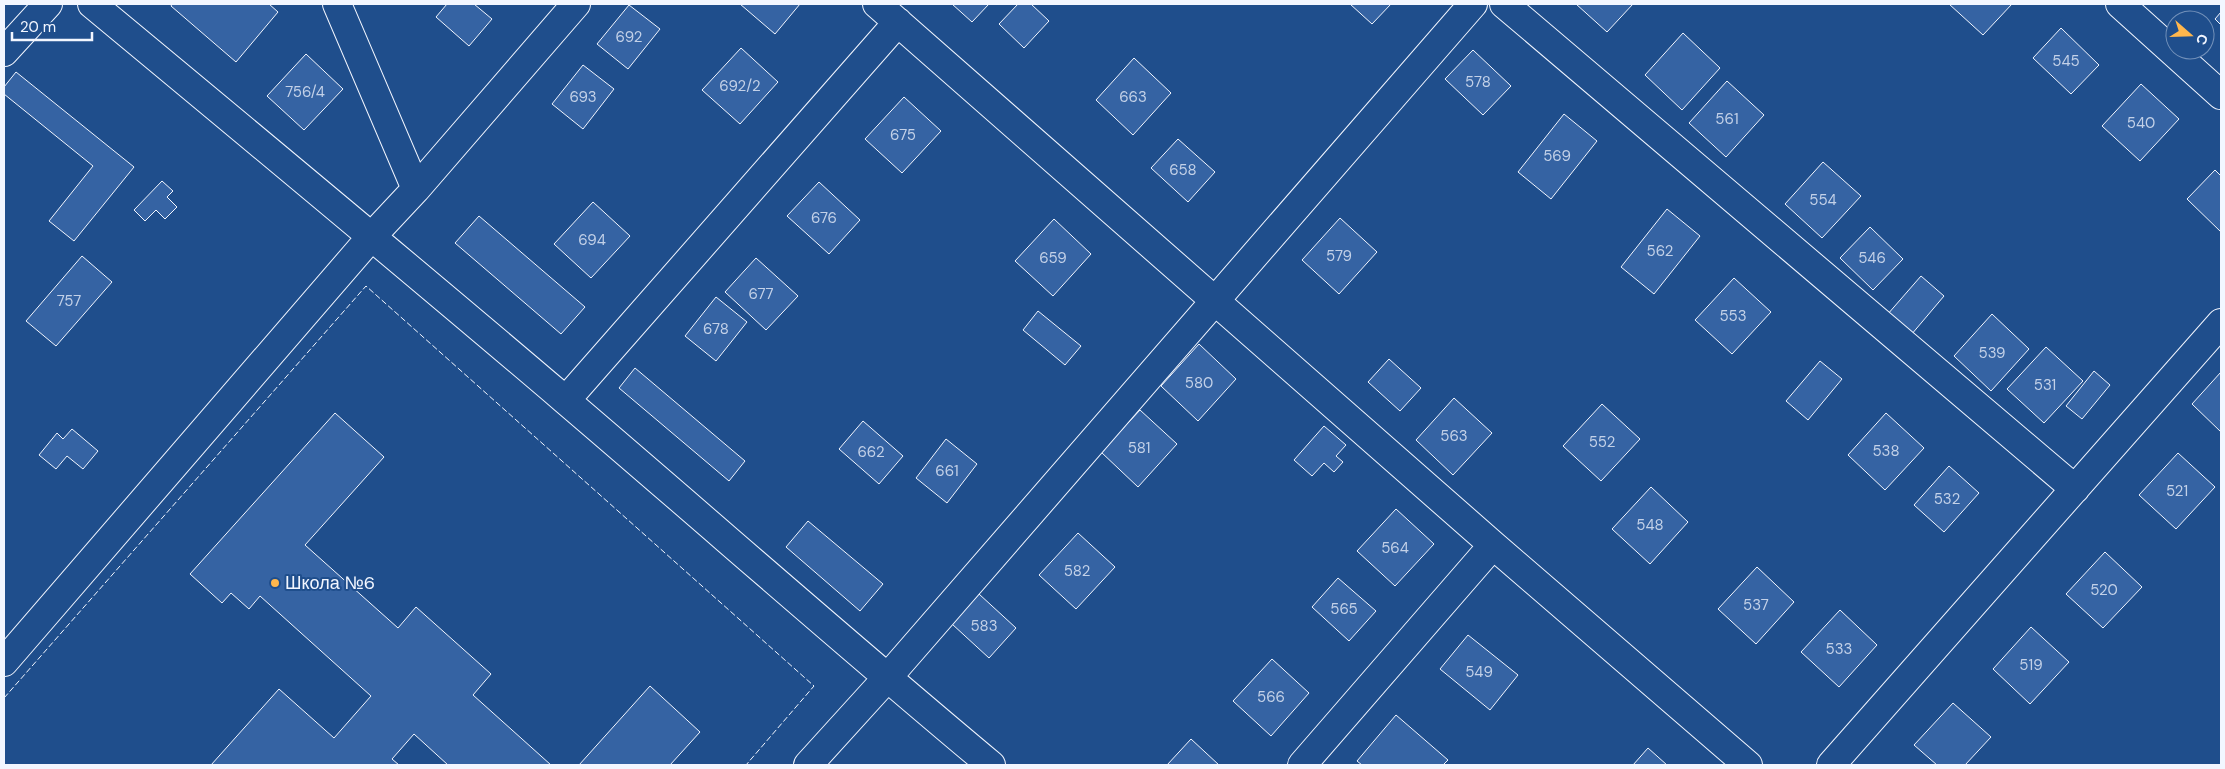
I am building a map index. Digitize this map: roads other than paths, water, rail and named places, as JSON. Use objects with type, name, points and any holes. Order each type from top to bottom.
[{"type":"street","points":[[4,52],[48,4]]},
{"type":"street","points":[[92,4],[566,400],[887,678],[991,765]]},
{"type":"street","points":[[337,4],[416,189]]},
{"type":"street","points":[[4,662],[372,236],[416,189],[576,4]]},
{"type":"street","points":[[877,4],[1493,545],[1748,765]]},
{"type":"street","points":[[808,765],[887,678],[1472,4]]},
{"type":"street","points":[[1504,4],[2075,489]]},
{"type":"street","points":[[2120,4],[2221,96]]},
{"type":"street","points":[[566,400],[898,22]]},
{"type":"street","points":[[1831,765],[2221,323]]},
{"type":"street","points":[[1302,765],[1493,545]]},
{"type":"place","name":"Школа №6","points":[[275,583]]}]
